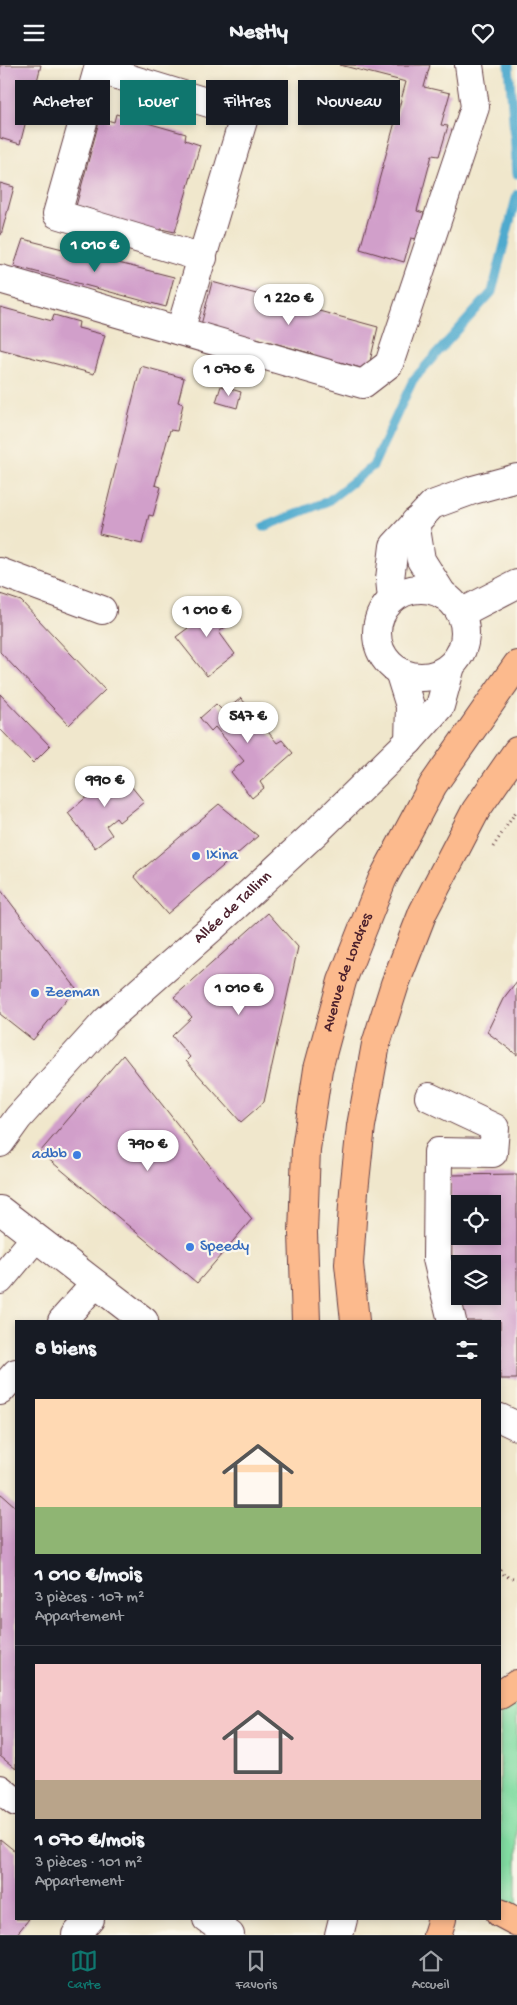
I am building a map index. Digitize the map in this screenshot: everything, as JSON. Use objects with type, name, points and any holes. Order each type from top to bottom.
[{"type":"main road","name":"Avenue de Londres","points":[[304,1319],[303,1233],[306,1149],[318,1069],[342,981],[382,880],[433,785],[517,665]]},
{"type":"main road","points":[[355,1320],[350,1264],[354,1191],[361,1126],[376,1044],[395,984],[423,911],[476,810],[517,751]]},
{"type":"main road","points":[[501,1675],[517,1683],[501,1694]]},
{"type":"main road","points":[[501,1914],[517,1922]]},
{"type":"main road","points":[[437,1935],[442,1920]]},
{"type":"lane","points":[[0,279],[363,384],[389,364],[474,107],[469,65]]},
{"type":"lane","points":[[180,331],[203,257],[245,114],[98,69],[57,214],[203,257]]},
{"type":"lane","points":[[392,599],[390,579],[394,546],[432,505],[473,490],[517,478]]},
{"type":"lane","points":[[415,522],[421,559],[452,604],[465,627],[465,641],[460,655],[440,673],[426,677],[412,677],[388,663],[380,651],[377,637],[378,623],[383,610],[392,599],[405,592],[418,589],[431,590],[452,604]]},
{"type":"lane","points":[[0,572],[102,610]]},
{"type":"lane","points":[[452,604],[517,584]]},
{"type":"lane","name":"Allée de Tallinn","points":[[0,1143],[18,1117],[106,1021],[214,926],[316,832],[409,741],[440,706],[451,665]]},
{"type":"lane","points":[[399,671],[410,706],[409,741]]},
{"type":"lane","points":[[429,1097],[495,1128],[493,1153],[438,1152],[437,1259],[452,1320]]},
{"type":"lane","points":[[0,1210],[143,1320]]},
{"type":"lane","points":[[0,1280],[35,1238]]},
{"type":"lane","points":[[63,1320],[96,1284]]},
{"type":"lane","points":[[0,1391],[15,1374]]},
{"type":"lane","points":[[501,1419],[517,1427]]},
{"type":"lane","points":[[0,1789],[15,1801]]},
{"type":"lane","points":[[208,1920],[230,1935]]},
{"type":"lane","points":[[339,1935],[343,1920]]},
{"type":"path","points":[[489,853],[517,810]]},
{"type":"path","points":[[501,1571],[506,1576],[517,1579]]},
{"type":"green space","points":[[517,1684],[517,1922],[501,1914],[501,1694]]},
{"type":"building","points":[[0,65],[41,65],[37,80],[15,80],[15,125],[25,125],[20,144],[0,138]]},
{"type":"building","points":[[340,65],[430,65],[424,87],[450,93],[441,125],[448,126],[439,156],[432,155],[417,211],[424,213],[417,239],[411,238],[404,262],[360,249],[394,125],[400,125],[400,104],[406,82]]},
{"type":"building","points":[[116,114],[120,115],[120,125],[154,125],[186,134],[185,140],[200,145],[175,232],[161,229],[159,234],[89,214],[90,209],[76,206],[98,125],[110,125],[110,121],[114,122]]},
{"type":"building","points":[[0,183],[14,187],[1,235],[0,235]]},
{"type":"building","points":[[23,239],[174,277],[166,307],[14,266]]},
{"type":"building","points":[[212,282],[378,327],[368,370],[340,362],[339,367],[313,360],[313,354],[256,338],[253,344],[201,325]]},
{"type":"building","points":[[0,307],[52,321],[54,315],[79,322],[78,328],[105,335],[94,374],[0,349]]},
{"type":"building","points":[[141,366],[184,378],[178,402],[183,404],[177,431],[170,430],[155,485],[161,487],[153,516],[149,515],[142,544],[99,534]]},
{"type":"building","points":[[221,386],[241,392],[237,408],[216,402]]},
{"type":"building","points":[[0,594],[21,601],[105,690],[69,725],[0,652]]},
{"type":"building","points":[[213,599],[230,623],[219,632],[235,654],[207,676],[176,637],[188,628],[184,621]]},
{"type":"building","points":[[0,694],[50,746],[33,763],[0,729]]},
{"type":"building","points":[[241,698],[277,743],[282,740],[293,753],[260,782],[264,788],[252,798],[231,772],[244,761],[215,727],[211,731],[200,718],[216,704],[224,712]]},
{"type":"building","points":[[118,770],[144,802],[119,822],[116,818],[106,826],[112,835],[95,848],[68,813]]},
{"type":"building","name":"Ixina","points":[[219,804],[258,836],[167,914],[134,876]]},
{"type":"building","points":[[0,889],[76,988],[33,1040],[0,1014]]},
{"type":"building","points":[[268,913],[298,947],[264,1102],[241,1122],[186,1061],[190,1057],[172,1036],[192,1017],[174,997]]},
{"type":"building","points":[[517,981],[517,1055],[487,1032],[503,999]]},
{"type":"building","points":[[123,1055],[252,1219],[197,1283],[40,1152]]},
{"type":"building","points":[[517,1174],[517,1379],[501,1379],[501,1320],[465,1320],[461,1305],[501,1305],[501,1255],[452,1255],[452,1245],[501,1245],[501,1195],[451,1195],[451,1219],[450,1175]]},
{"type":"building","points":[[0,1493],[15,1506],[15,1768],[0,1756]]},
{"type":"building","points":[[0,1839],[15,1851],[15,1920],[28,1920],[16,1935],[0,1935]]},
{"type":"waterway","points":[[509,65],[517,174]]},
{"type":"waterway","points":[[264,527],[328,501],[373,466],[413,380],[492,292],[517,194]]},
{"type":"place","name":"Ixina","points":[[196,856]]},
{"type":"place","name":"Zeeman","points":[[35,993]]},
{"type":"place","name":"adbb","points":[[77,1155]]},
{"type":"place","name":"Speedy","points":[[190,1247]]}]
